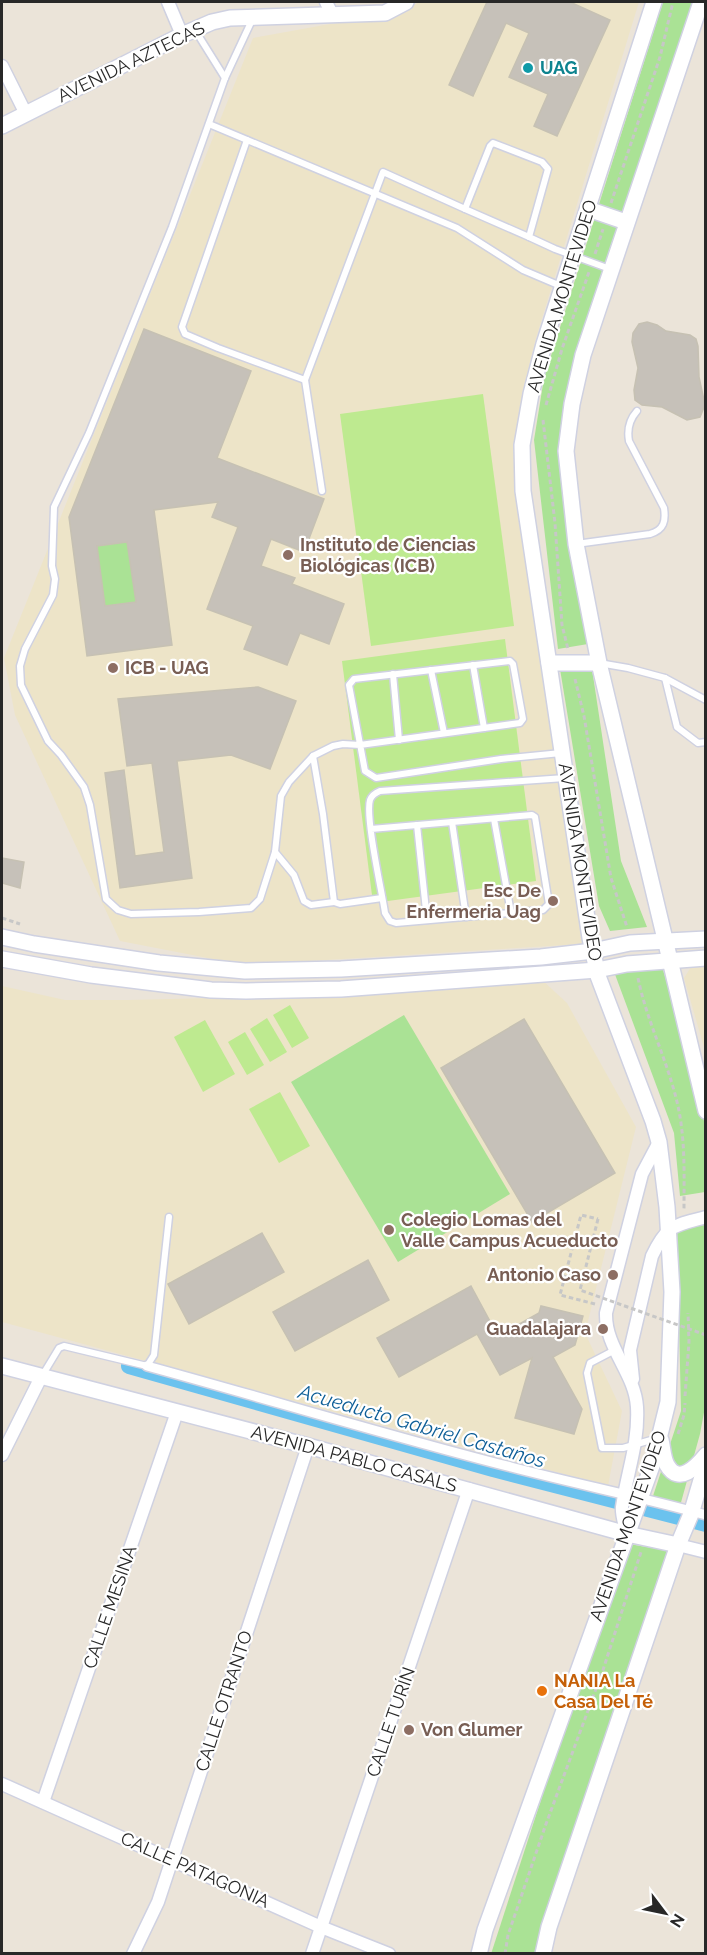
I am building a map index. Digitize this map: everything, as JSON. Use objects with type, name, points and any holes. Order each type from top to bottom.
[{"type":"street","points":[[168,2],[188,32]]},
{"type":"street","name":"AVENIDA AZTECAS","points":[[2,126],[212,22],[329,8],[385,13],[406,2]]},
{"type":"street","name":"AVENIDA MONTEVIDEO","points":[[479,1953],[485,1930],[627,1534],[633,1497],[661,1437],[668,1402],[672,1292],[669,1228],[658,1142],[653,1121],[597,970],[593,951],[523,491],[522,445],[531,393],[544,344],[654,2]]},
{"type":"street","name":"AVENIDA MONTEVIDEO","points":[[701,2],[583,355],[566,451],[576,544],[599,663],[705,1111]]},
{"type":"street","points":[[2,66],[26,114]]},
{"type":"street","points":[[588,209],[626,222]]},
{"type":"street","points":[[549,663],[599,663]]},
{"type":"street","points":[[2,938],[159,963],[214,969],[341,969],[541,957],[593,951],[630,943],[705,939]]},
{"type":"street","points":[[2,959],[91,975],[211,990],[284,991],[341,989],[597,970],[627,964],[705,958]]},
{"type":"street","points":[[211,990],[214,969]]},
{"type":"street","points":[[634,1388],[608,1336],[606,1324],[608,1307],[642,1174],[658,1142]]},
{"type":"street","points":[[633,1497],[637,1407],[630,1350],[652,1256],[658,1241],[669,1228],[705,1217]]},
{"type":"street","name":"AVENIDA PABLO CASALS","points":[[2,1366],[308,1446],[627,1534],[705,1552]]},
{"type":"street","points":[[147,1366],[498,1464],[698,1513]]},
{"type":"street","points":[[2,1455],[41,1377]]},
{"type":"street","name":"CALLE MESINA","points":[[43,1802],[177,1412]]},
{"type":"street","points":[[661,1437],[666,1462],[670,1469],[678,1473],[687,1473],[696,1468],[705,1455]]},
{"type":"street","name":"CALLE OTRANTO","points":[[133,1953],[146,1931],[158,1902],[308,1446]]},
{"type":"street","points":[[543,1953],[549,1927],[678,1545],[698,1513],[705,1463]]},
{"type":"street","name":"CALLE TURÍN","points":[[312,1953],[469,1490]]},
{"type":"street","name":"CALLE PATAGONIA","points":[[2,1784],[321,1927],[389,1953]]},
{"type":"lane","points":[[254,16],[225,78],[172,227],[89,434],[54,507],[52,566],[55,579],[53,595],[25,650],[21,666],[21,685],[48,741],[62,755],[84,787],[90,805],[106,900],[118,910],[131,914],[251,908],[260,899],[275,852],[281,796],[289,782],[313,756],[333,746],[360,745],[522,722],[513,663],[510,661],[356,678],[351,682],[350,685],[360,745],[365,771],[376,778],[380,791]]},
{"type":"lane","points":[[188,32],[225,78]]},
{"type":"lane","points":[[209,124],[457,228],[523,270],[564,287]]},
{"type":"lane","points":[[247,140],[182,327],[185,334],[305,380]]},
{"type":"lane","points":[[465,209],[493,143],[542,162],[548,169],[529,237]]},
{"type":"lane","points":[[322,491],[305,380],[383,172],[573,256],[611,269]]},
{"type":"lane","points":[[576,544],[650,534],[658,532],[663,526],[666,518],[664,508],[629,441],[627,430],[632,416],[637,411]]},
{"type":"lane","points":[[599,663],[665,678],[705,700]]},
{"type":"lane","points":[[473,665],[484,728]]},
{"type":"lane","points":[[430,670],[444,733]]},
{"type":"lane","points":[[393,674],[399,740]]},
{"type":"lane","points":[[665,678],[677,727],[698,743],[705,742]]},
{"type":"lane","points":[[376,778],[501,759],[562,753]]},
{"type":"lane","points":[[313,756],[334,902]]},
{"type":"lane","points":[[371,829],[532,815],[536,817],[549,904],[543,910],[396,923],[390,921],[385,914],[382,898],[371,829],[369,803],[375,793],[380,791],[566,778]]},
{"type":"lane","points":[[494,819],[511,913]]},
{"type":"lane","points":[[452,822],[466,917]]},
{"type":"lane","points":[[417,825],[427,920]]},
{"type":"lane","points":[[275,852],[294,875],[304,901],[311,905],[334,902],[340,904],[382,898]]},
{"type":"lane","points":[[41,1377],[59,1348],[64,1346],[147,1366],[154,1355],[169,1216]]},
{"type":"lane","points":[[630,1350],[615,1350],[590,1363],[587,1373],[601,1446],[603,1449],[623,1448],[661,1437]]},
{"type":"path","points":[[2,918],[22,924]]},
{"type":"path","points":[[618,931],[627,928]]},
{"type":"path","points":[[608,1307],[560,1295],[581,1215],[598,1219],[580,1290],[705,1335]]},
{"type":"shaded area","name":"Instituto de Ciencias Biológicas (ICB)","points":[[419,2],[639,2],[536,338],[522,394],[517,453],[582,944],[244,965],[120,941],[15,715],[4,658],[253,38],[330,24],[384,18],[403,12]]},
{"type":"shaded area","points":[[706,966],[705,1051],[684,978],[691,967]]},
{"type":"shaded area","name":"Colegio Lomas del Valle Campus Acueducto","points":[[542,980],[567,1003],[636,1127],[585,1333],[622,1411],[608,1486],[2,1322],[2,986],[65,1000],[127,1000],[349,995]]},
{"type":"green space","points":[[663,2],[694,2],[568,395],[588,644],[558,649],[534,440],[544,378]]},
{"type":"green space","points":[[483,394],[514,626],[371,646],[340,414]]},
{"type":"green space","points":[[127,542],[136,602],[105,606],[97,546]]},
{"type":"green space","points":[[505,639],[536,881],[373,903],[342,661]]},
{"type":"green space","points":[[560,669],[592,669],[621,861],[647,927],[610,931],[599,906]]},
{"type":"green space","points":[[662,966],[702,1108],[706,1135],[705,1192],[680,1196],[674,1133],[613,969]]},
{"type":"green space","points":[[290,1005],[309,1038],[292,1048],[273,1015]]},
{"type":"green space","points":[[404,1015],[510,1194],[398,1262],[291,1082]]},
{"type":"green space","points":[[267,1018],[287,1052],[270,1062],[250,1029]]},
{"type":"green space","points":[[205,1020],[235,1074],[203,1092],[174,1037]]},
{"type":"green space","points":[[245,1032],[264,1065],[247,1075],[228,1042]]},
{"type":"green space","points":[[280,1092],[310,1146],[279,1163],[249,1109]]},
{"type":"green space","points":[[705,1221],[705,1407],[680,1506],[653,1496],[681,1411],[677,1229]]},
{"type":"green space","points":[[629,1544],[670,1551],[540,1953],[491,1954],[563,1732]]},
{"type":"building","name":"UAG","points":[[487,2],[570,2],[610,20],[557,136],[534,126],[548,94],[509,77],[529,33],[506,23],[473,96],[449,85]]},
{"type":"building","points":[[647,322],[666,331],[690,335],[696,339],[699,377],[705,405],[700,417],[687,420],[662,407],[642,405],[635,400],[634,390],[638,368],[632,342],[633,333],[639,324]]},
{"type":"building","points":[[144,329],[251,371],[217,458],[324,499],[304,552],[271,539],[261,566],[295,578],[292,584],[344,604],[329,644],[300,633],[287,665],[244,649],[253,626],[207,609],[238,527],[212,517],[218,502],[154,510],[172,645],[87,656],[69,517]],"holes":[[[127,542],[136,602],[105,606],[97,546]]]},
{"type":"building","points":[[258,687],[296,701],[270,769],[231,755],[177,761],[192,878],[120,888],[105,773],[124,770],[135,856],[164,852],[152,763],[127,766],[118,699]]},
{"type":"building","points":[[2,858],[24,862],[20,888],[2,883]]},
{"type":"building","points":[[524,1019],[615,1173],[532,1222],[441,1068]]},
{"type":"building","points":[[262,1233],[284,1272],[189,1324],[168,1284]]},
{"type":"building","points":[[368,1260],[389,1300],[295,1351],[273,1312]]},
{"type":"building","points":[[471,1286],[498,1336],[539,1313],[541,1306],[583,1316],[575,1345],[553,1357],[582,1409],[574,1434],[515,1418],[532,1358],[500,1375],[477,1334],[399,1377],[377,1338]]},
{"type":"waterway","name":"Acueducto Gabriel Castaños","points":[[129,1366],[493,1469],[706,1524]]},
{"type":"place","name":"UAG","points":[[528,68]]},
{"type":"place","name":"Instituto de Ciencias Biológicas (ICB)","points":[[288,555]]},
{"type":"place","name":"ICB - UAG","points":[[113,668]]},
{"type":"place","name":"Esc De Enfermeria Uag","points":[[553,901]]},
{"type":"place","name":"Colegio Lomas del Valle Campus Acueducto","points":[[389,1230]]},
{"type":"place","name":"Antonio Caso","points":[[613,1275]]},
{"type":"place","name":"Guadalajara","points":[[603,1329]]},
{"type":"place","name":"NANIA La Casa Del Té","points":[[542,1691]]},
{"type":"place","name":"Von Glumer","points":[[409,1730]]}]
